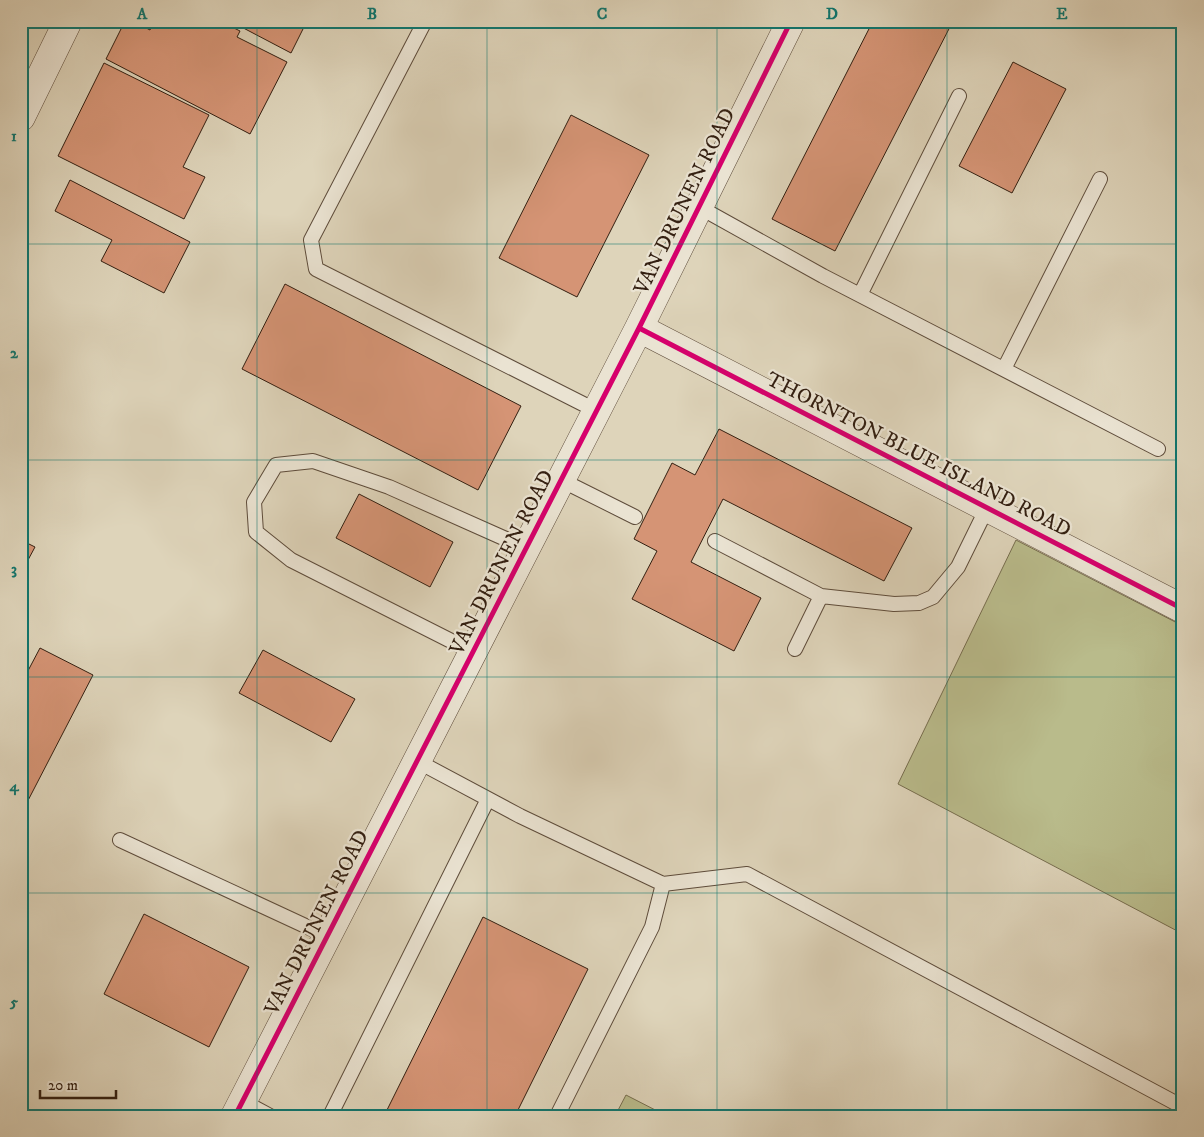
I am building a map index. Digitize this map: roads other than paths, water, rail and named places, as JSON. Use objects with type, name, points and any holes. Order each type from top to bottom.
[{"type":"street","points":[[21,117],[68,21]]},
{"type":"street","name":"VAN DRUNEN ROAD","points":[[239,1108],[597,411],[791,21]]},
{"type":"street","name":"THORNTON BLUE ISLAND ROAD","points":[[639,328],[1183,609]]},
{"type":"lane","points":[[425,21],[311,240],[316,269],[597,411]]},
{"type":"lane","points":[[860,295],[959,96]]},
{"type":"lane","points":[[1004,369],[1100,179]]},
{"type":"lane","points":[[699,207],[860,295],[1158,449]]},
{"type":"lane","points":[[473,652],[291,560],[256,532],[254,502],[276,465],[313,461],[389,487],[526,548]]},
{"type":"lane","points":[[561,480],[635,517]]},
{"type":"lane","points":[[715,541],[821,596],[894,604],[919,603],[933,597],[958,567],[987,508]]},
{"type":"lane","points":[[795,649],[821,596]]},
{"type":"lane","points":[[417,761],[520,816],[663,884],[747,874],[1183,1108]]},
{"type":"lane","points":[[330,1116],[488,799]]},
{"type":"lane","points":[[120,840],[327,936]]},
{"type":"lane","points":[[557,1116],[652,927],[663,884]]},
{"type":"lane","points":[[239,1108],[270,1116]]}]
